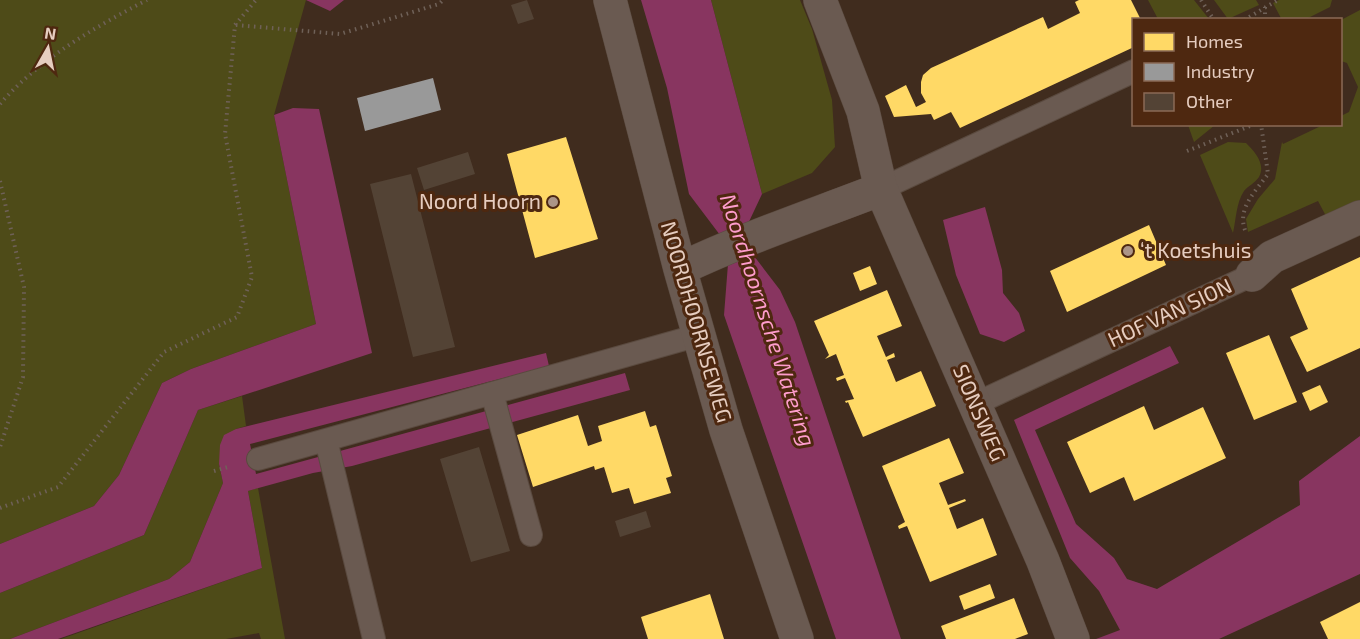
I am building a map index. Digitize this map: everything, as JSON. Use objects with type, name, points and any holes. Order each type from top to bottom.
[{"type":"street","name":"NOORDHOORNSEWEG","points":[[610,0],[680,270],[726,430],[797,639]]},
{"type":"street","name":"SIONSWEG","points":[[820,0],[863,111],[881,189],[1043,561],[1073,639]]},
{"type":"street","points":[[680,270],[719,251],[881,189]]},
{"type":"street","name":"HOF VAN SION","points":[[1255,271],[1272,256],[1360,217]]},
{"type":"lane","points":[[881,189],[1132,72]]},
{"type":"lane","name":"HOF VAN SION","points":[[975,404],[1255,271]]},
{"type":"lane","points":[[258,459],[327,444],[494,397],[699,335]]},
{"type":"lane","points":[[494,397],[531,535]]},
{"type":"lane","points":[[327,444],[374,639]]},
{"type":"path","points":[[0,104],[17,84],[96,27],[147,0]]},
{"type":"path","points":[[0,508],[58,488],[164,352],[237,317],[252,277],[225,134],[235,25],[256,0]]},
{"type":"path","points":[[235,25],[339,34],[439,4],[443,0]]},
{"type":"path","points":[[1201,0],[1213,18]]},
{"type":"path","points":[[1247,18],[1278,0]]},
{"type":"path","points":[[1265,7],[1265,18]]},
{"type":"path","points":[[1187,151],[1250,126]]},
{"type":"path","points":[[1255,271],[1242,222],[1244,207],[1268,174],[1261,126]]},
{"type":"path","points":[[0,182],[24,287],[23,377],[0,447]]},
{"type":"shaded area","points":[[0,0],[306,0],[274,115],[316,324],[191,369],[162,383],[119,475],[94,506],[0,544]]},
{"type":"shaded area","points":[[711,0],[800,0],[812,29],[832,100],[835,147],[812,173],[762,194]]},
{"type":"shaded area","points":[[1148,0],[1194,0],[1208,18],[1157,18]]},
{"type":"shaded area","points":[[1214,0],[1256,0],[1259,5],[1230,18],[1227,18]]},
{"type":"shaded area","points":[[1279,0],[1332,0],[1330,7],[1308,18],[1281,18],[1273,3]]},
{"type":"shaded area","points":[[1360,10],[1360,200],[1326,216],[1318,201],[1248,232],[1246,219],[1258,199],[1275,179],[1282,142],[1283,144],[1321,126],[1342,126],[1342,116],[1349,112],[1358,87],[1347,63],[1342,61],[1342,19]]},
{"type":"shaded area","points":[[1188,126],[1214,126],[1194,142]]},
{"type":"shaded area","points":[[1228,142],[1246,143],[1256,154],[1261,167],[1259,177],[1241,196],[1233,233],[1200,155]]},
{"type":"shaded area","points":[[242,396],[246,426],[236,429],[219,464],[223,483],[190,562],[169,579],[10,639],[0,639],[0,593],[144,535],[198,410]]},
{"type":"shaded area","points":[[258,488],[285,639],[261,639],[259,633],[226,639],[61,639],[262,568],[248,491]]},
{"type":"water","points":[[306,0],[344,0],[330,11]]},
{"type":"water","name":"Noordhoornsche Watering","points":[[641,0],[711,0],[762,194],[746,228],[754,256],[780,290],[795,322],[901,639],[836,639],[724,315],[728,264],[720,235],[689,194],[667,88]]},
{"type":"water","points":[[293,108],[319,109],[372,353],[198,410],[144,535],[0,593],[0,544],[94,506],[119,475],[162,383],[191,369],[316,324],[274,115]]},
{"type":"water","points":[[985,207],[1002,270],[1003,293],[1019,313],[1025,331],[1004,342],[980,334],[956,275],[943,220]]},
{"type":"water","points":[[1170,346],[1179,363],[1035,430],[1076,524],[1114,558],[1127,579],[1157,589],[1300,505],[1299,481],[1360,436],[1360,574],[1219,639],[1096,639],[1120,630],[1099,591],[1070,558],[1014,420]]},
{"type":"water","points":[[546,353],[549,366],[250,444],[256,474],[625,373],[630,390],[352,466],[313,473],[248,491],[262,568],[58,639],[10,639],[169,579],[190,562],[223,483],[219,464],[220,445],[224,435],[236,429]]},
{"type":"building: Homes","points":[[1079,0],[1131,0],[1140,18],[1132,18],[1132,48],[960,128],[951,112],[934,120],[931,114],[894,117],[885,96],[906,85],[916,107],[926,102],[921,93],[921,82],[923,75],[931,68],[1043,17],[1048,29],[1080,13],[1075,2]]},
{"type":"building: Homes","name":"Noord Hoorn","points":[[566,137],[598,239],[535,258],[507,154]]},
{"type":"building: Homes","points":[[1149,225],[1166,265],[1067,312],[1050,271]]},
{"type":"building: Homes","points":[[1360,257],[1360,348],[1307,372],[1290,337],[1308,329],[1291,289]]},
{"type":"building: Homes","points":[[870,266],[877,284],[860,291],[853,273]]},
{"type":"building: Homes","points":[[887,290],[902,326],[877,336],[886,357],[894,353],[895,357],[887,360],[896,382],[921,371],[936,406],[863,437],[848,402],[845,401],[854,399],[845,378],[837,381],[836,378],[844,375],[836,354],[825,359],[829,355],[814,321]]},
{"type":"building: Homes","points":[[1269,335],[1297,402],[1254,420],[1226,353]]},
{"type":"building: Homes","points":[[1320,385],[1328,402],[1310,411],[1302,393]]},
{"type":"building: Homes","points":[[1144,406],[1154,430],[1203,407],[1226,458],[1134,501],[1124,477],[1090,493],[1067,442]]},
{"type":"building: Homes","points":[[645,411],[650,427],[656,425],[672,476],[666,478],[671,493],[634,504],[629,488],[612,493],[604,467],[595,470],[594,466],[533,487],[517,435],[578,415],[588,446],[602,441],[598,426]]},
{"type":"building: Homes","points":[[949,438],[964,473],[939,483],[948,505],[965,499],[966,501],[949,508],[957,529],[983,518],[997,555],[930,582],[907,526],[899,529],[898,526],[905,522],[882,466]]},
{"type":"building: Homes","points":[[990,584],[995,598],[964,610],[959,596]]},
{"type":"building: Homes","points":[[710,594],[724,639],[648,639],[641,617]]},
{"type":"building: Homes","points":[[1014,598],[1028,634],[1015,639],[946,639],[941,626]]},
{"type":"building: Homes","points":[[1360,602],[1360,639],[1328,639],[1320,622]]},
{"type":"building: Industry","points":[[433,78],[441,110],[365,131],[357,98]]},
{"type":"building: Other","points":[[527,0],[534,19],[518,24],[511,5]]},
{"type":"building: Other","points":[[468,152],[475,174],[424,190],[417,168]]},
{"type":"building: Other","points":[[411,174],[455,347],[413,357],[370,184]]},
{"type":"building: Other","points":[[479,447],[510,551],[471,562],[440,459]]},
{"type":"building: Other","points":[[646,511],[651,527],[620,537],[615,521]]},
{"type":"place","name":"Noord Hoorn","points":[[553,202]]},
{"type":"place","name":"‘t Koetshuis","points":[[1128,251]]}]
